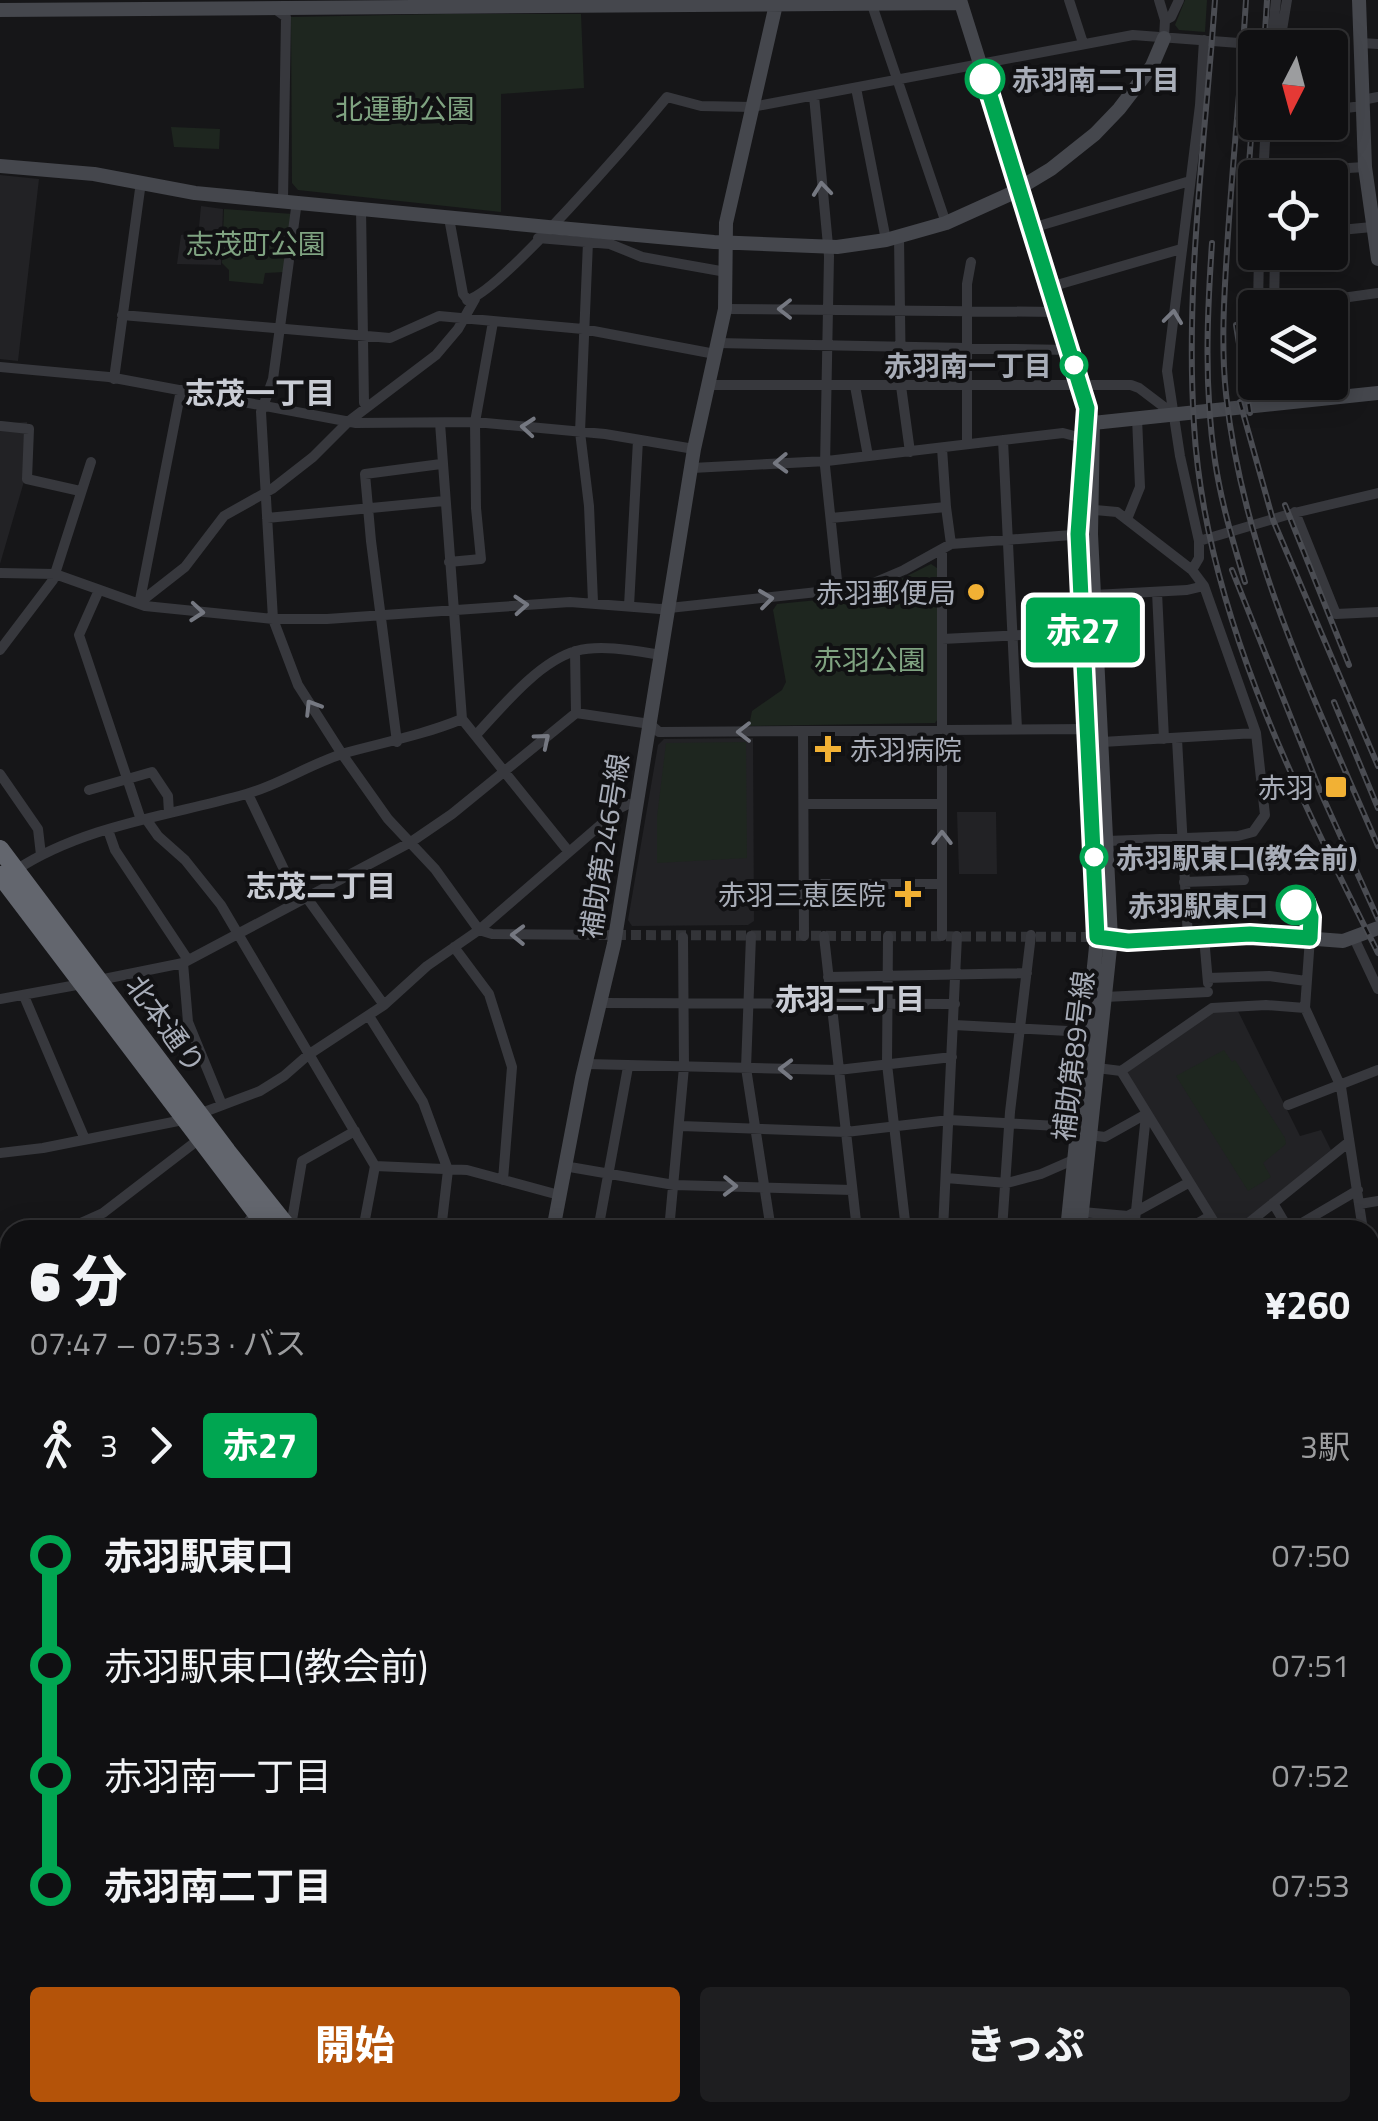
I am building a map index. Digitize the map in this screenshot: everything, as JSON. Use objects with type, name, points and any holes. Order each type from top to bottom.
[{"type":"highway","name":"北本通り","points":[[0,849],[5,878],[91,982],[191,1117],[275,1220]]},
{"type":"highway","name":"北本通り","points":[[191,1117],[198,1140],[255,1214],[266,1220]]},
{"type":"street","points":[[1070,0],[1083,43]]},
{"type":"street","points":[[543,233],[828,247],[892,238],[946,223],[1020,188],[1095,134],[1156,58],[1164,38],[1165,20],[1159,0]]},
{"type":"street","points":[[1165,20],[1171,17],[1179,0]]},
{"type":"street","points":[[1275,30],[1276,0]]},
{"type":"street","points":[[1280,30],[1288,0]]},
{"type":"street","points":[[1360,0],[1368,101],[1365,167],[1378,260]]},
{"type":"street","points":[[0,10],[276,4],[872,5],[961,1]]},
{"type":"street","name":"補助第89号線","points":[[961,1],[1090,415],[1085,509]]},
{"type":"street","name":"補助第246号線","points":[[555,1220],[616,935],[694,448],[725,309],[726,242],[733,191],[776,2]]},
{"type":"street","points":[[276,4],[286,18],[290,201],[273,379],[261,412],[272,619],[298,685],[342,754],[388,820],[411,842],[479,930],[492,934],[616,935]]},
{"type":"street","points":[[872,5],[946,223]]},
{"type":"street","points":[[139,603],[185,567],[224,516],[314,458],[349,422],[436,355],[464,319],[471,301],[614,162],[667,97],[701,106],[752,107],[1133,36],[1238,43]]},
{"type":"street","points":[[1192,570],[1199,558],[1198,542],[1167,371],[1204,40]]},
{"type":"street","points":[[1361,44],[1378,44]]},
{"type":"street","points":[[856,88],[892,238],[901,386],[910,452]]},
{"type":"street","points":[[814,96],[828,247],[827,461],[838,590]]},
{"type":"street","points":[[0,166],[94,174],[195,192],[449,218],[610,244],[642,258],[726,272]]},
{"type":"street","points":[[1348,168],[1365,167]]},
{"type":"street","points":[[1032,228],[1190,181]]},
{"type":"street","points":[[114,379],[141,182]]},
{"type":"street","points":[[362,208],[364,402],[368,406]]},
{"type":"street","points":[[449,218],[463,294],[471,301]]},
{"type":"street","points":[[1348,229],[1372,226]]},
{"type":"street","points":[[588,242],[580,432],[589,506],[592,602]]},
{"type":"street","points":[[1050,287],[1182,248]]},
{"type":"street","points":[[967,444],[970,262]]},
{"type":"street","points":[[1348,297],[1378,292]]},
{"type":"street","points":[[725,309],[1058,312]]},
{"type":"street","points":[[122,315],[364,336],[392,337],[439,316],[583,329],[717,348],[899,346],[1069,350]]},
{"type":"street","points":[[449,562],[482,559],[476,508],[475,422],[493,322]]},
{"type":"street","points":[[0,367],[114,379],[349,422],[475,422],[694,448]]},
{"type":"street","points":[[708,385],[1140,388],[1172,414]]},
{"type":"street","points":[[856,386],[868,456]]},
{"type":"street","points":[[139,603],[182,390]]},
{"type":"street","points":[[1348,396],[1378,393]]},
{"type":"street","points":[[1090,415],[1136,418],[1299,400]]},
{"type":"street","name":"補助第89号線","points":[[1081,1220],[1087,1032],[1104,938],[1083,632],[1086,439],[1090,415]]},
{"type":"street","points":[[1128,519],[1140,486],[1136,418]]},
{"type":"street","points":[[440,423],[462,719],[569,852]]},
{"type":"street","points":[[2,426],[29,429],[27,479],[80,491]]},
{"type":"street","points":[[692,468],[827,461],[1063,433],[1086,439]]},
{"type":"street","points":[[629,606],[638,440]]},
{"type":"street","points":[[1002,440],[1016,729]]},
{"type":"street","points":[[942,448],[946,507],[942,936]]},
{"type":"street","points":[[0,650],[55,574],[91,462]]},
{"type":"street","points":[[397,742],[366,474],[441,464]]},
{"type":"street","points":[[1198,542],[1292,513],[1378,493]]},
{"type":"street","points":[[267,518],[444,501]]},
{"type":"street","points":[[831,518],[946,507]]},
{"type":"street","points":[[1085,509],[1110,509],[1128,519],[1192,570],[1204,586],[1256,733],[1264,816],[1260,825],[1247,835],[1107,841]]},
{"type":"street","points":[[1292,513],[1336,614],[1378,612]]},
{"type":"street","points":[[0,573],[55,574],[139,603],[272,619],[327,620],[592,602],[669,608],[838,590],[882,580],[946,547],[1007,538],[1085,534]]},
{"type":"street","name":"補助第89号線","points":[[1067,1220],[1072,1160],[1083,1131],[1097,1068],[1105,997],[1107,841],[1094,595],[1085,534]]},
{"type":"street","points":[[1094,595],[1204,586]]},
{"type":"street","points":[[99,590],[78,632],[126,781],[144,820],[207,886],[375,1166],[364,1220]]},
{"type":"street","points":[[1157,592],[1188,938]]},
{"type":"street","points":[[942,639],[1083,632]]},
{"type":"street","points":[[476,735],[509,697],[575,651],[661,655]]},
{"type":"street","points":[[575,651],[576,713]]},
{"type":"street","points":[[0,1000],[186,962],[411,842],[576,713],[650,724],[660,732],[1088,729],[1102,742],[1256,733]]},
{"type":"street","points":[[5,878],[41,856],[108,830],[248,794],[342,754],[397,742],[462,719]]},
{"type":"street","points":[[803,731],[804,936]]},
{"type":"street","points":[[90,790],[152,772],[168,796],[169,813]]},
{"type":"street","points":[[0,774],[38,829],[41,856]]},
{"type":"street","points":[[0,798],[12,790]]},
{"type":"street","points":[[248,794],[303,900],[384,1005]]},
{"type":"street","points":[[804,804],[942,804]]},
{"type":"street","points":[[0,1153],[191,1117],[260,1091],[384,1005],[427,966],[479,930],[620,808],[636,805]]},
{"type":"street","points":[[108,830],[115,850],[186,962],[188,1022],[222,1106]]},
{"type":"street","points":[[1184,882],[1244,880]]},
{"type":"street","points":[[803,884],[942,884]]},
{"type":"street","points":[[1104,938],[1128,941],[1250,934],[1343,941],[1378,928]]},
{"type":"street","points":[[670,1220],[684,1067],[683,936]]},
{"type":"street","points":[[751,936],[746,1068],[769,1220]]},
{"type":"street","points":[[824,936],[856,1220]]},
{"type":"street","points":[[888,936],[887,1064],[905,1220]]},
{"type":"street","points":[[944,1220],[957,936]]},
{"type":"street","points":[[1003,1220],[1031,936]]},
{"type":"street","points":[[1204,937],[1212,1008]]},
{"type":"street","points":[[1310,938],[1304,1008],[1341,1087],[1362,1220]]},
{"type":"street","points":[[1354,938],[1378,989]]},
{"type":"street","points":[[454,947],[488,994],[512,1067],[503,1180]]},
{"type":"street","points":[[828,977],[1026,973]]},
{"type":"street","points":[[1208,978],[1269,976],[1306,981]]},
{"type":"street","points":[[1105,997],[1208,992]]},
{"type":"street","points":[[24,996],[84,1138]]},
{"type":"street","points":[[600,1004],[955,1004]]},
{"type":"street","points":[[1097,1068],[1121,1071],[1212,1008],[1304,1008]]},
{"type":"street","points":[[369,1016],[423,1102],[448,1170],[442,1220]]},
{"type":"street","points":[[954,1025],[1087,1032]]},
{"type":"street","points":[[586,1064],[838,1070],[952,1057]]},
{"type":"street","points":[[600,1220],[628,1066]]},
{"type":"street","points":[[1288,1105],[1378,1070]]},
{"type":"street","points":[[1121,1071],[1213,1220]]},
{"type":"street","points":[[681,1126],[846,1132],[949,1120],[1011,1121],[1105,1137],[1146,1114]]},
{"type":"street","points":[[1135,1220],[1146,1114]]},
{"type":"street","points":[[292,1220],[302,1162],[355,1131]]},
{"type":"street","points":[[87,1220],[103,1212],[198,1140]]},
{"type":"street","points":[[1253,1220],[1349,1142]]},
{"type":"street","points":[[946,1178],[1007,1184],[1072,1160]]},
{"type":"street","points":[[375,1166],[467,1170],[559,1195]]},
{"type":"street","points":[[564,1166],[674,1185],[852,1190]]},
{"type":"street","points":[[1082,1212],[1128,1216],[1188,1183]]},
{"type":"street","points":[[1307,1220],[1358,1190]]},
{"type":"street","points":[[1360,1204],[1378,1201]]},
{"type":"street","points":[[1274,1203],[1284,1220]]},
{"type":"street","points":[[250,1220],[255,1214]]},
{"type":"street","points":[[1203,1220],[1210,1216]]},
{"type":"shaded area","points":[[0,175],[39,179],[18,361],[0,359]]},
{"type":"shaded area","points":[[201,206],[223,209],[221,265],[177,264],[181,235],[199,227]]},
{"type":"shaded area","points":[[27,422],[25,478],[0,564],[0,424]]},
{"type":"shaded area","points":[[753,738],[754,921],[748,925],[632,926],[628,920],[658,745],[664,739]]},
{"type":"shaded area","points":[[957,812],[996,812],[997,874],[959,874]]},
{"type":"shaded area","points":[[1237,1009],[1300,1136],[1321,1130],[1331,1150],[1246,1220],[1216,1220],[1127,1076],[1129,1069],[1214,1011]]},
{"type":"green space","points":[[1185,0],[1207,0],[1205,32],[1179,30],[1175,25]]},
{"type":"green space","name":"北運動公園","points":[[581,14],[584,88],[501,94],[501,212],[298,190],[292,183],[291,17]]},
{"type":"green space","points":[[171,127],[220,129],[219,149],[174,147]]},
{"type":"green space","name":"志茂町公園","points":[[224,209],[293,214],[284,272],[265,273],[263,284],[229,281],[229,270],[222,263]]},
{"type":"green space","name":"赤羽公園","points":[[931,564],[937,568],[935,723],[749,726],[752,711],[782,690],[786,682],[773,610],[777,604],[869,595]]},
{"type":"green space","points":[[746,742],[747,858],[657,863],[657,817],[666,743]]},
{"type":"green space","points":[[1224,1050],[1232,1062],[1235,1060],[1285,1138],[1286,1144],[1263,1163],[1271,1177],[1248,1191],[1176,1076]]},
{"type":"tunnel","points":[[616,935],[1097,937]]},
{"type":"railway","points":[[1215,0],[1192,319],[1194,425],[1202,495],[1235,631],[1259,698],[1316,828],[1378,953]]},
{"type":"railway","points":[[1246,0],[1224,322],[1226,394],[1235,454],[1248,512],[1285,626],[1378,846]]},
{"type":"railway","points":[[1265,30],[1267,0]]},
{"type":"railway","points":[[1249,160],[1251,140]]},
{"type":"railway","points":[[1212,243],[1209,406],[1221,492],[1245,582]]},
{"type":"railway","points":[[1236,325],[1250,413]]},
{"type":"railway","points":[[1240,402],[1273,520],[1378,766]]},
{"type":"railway","points":[[1285,505],[1349,665]]},
{"type":"railway","points":[[1232,570],[1321,793],[1378,919]]},
{"type":"railway","points":[[1334,702],[1378,808]]},
{"type":"bus line","name":"赤27","points":[[985,79],[1087,408],[1078,534],[1097,937],[1128,941],[1250,934],[1310,938],[1311,920],[1305,902],[1296,905]]},
{"type":"place","name":"赤羽南二丁目","points":[[985,79]]},
{"type":"place","name":"赤羽南一丁目","points":[[1074,365]]},
{"type":"place","name":"赤羽郵便局","points":[[976,592]]},
{"type":"place","name":"赤羽病院","points":[[828,749]]},
{"type":"place","name":"赤羽","points":[[1336,787]]},
{"type":"place","name":"赤羽駅東口(教会前)","points":[[1094,857]]},
{"type":"place","name":"赤羽三恵医院","points":[[908,894]]},
{"type":"place","name":"赤羽駅東口","points":[[1296,905]]},
{"type":"district","name":"志茂一丁目","points":[[260,393]]},
{"type":"district","name":"志茂二丁目","points":[[321,886]]},
{"type":"district","name":"赤羽二丁目","points":[[850,999]]}]
